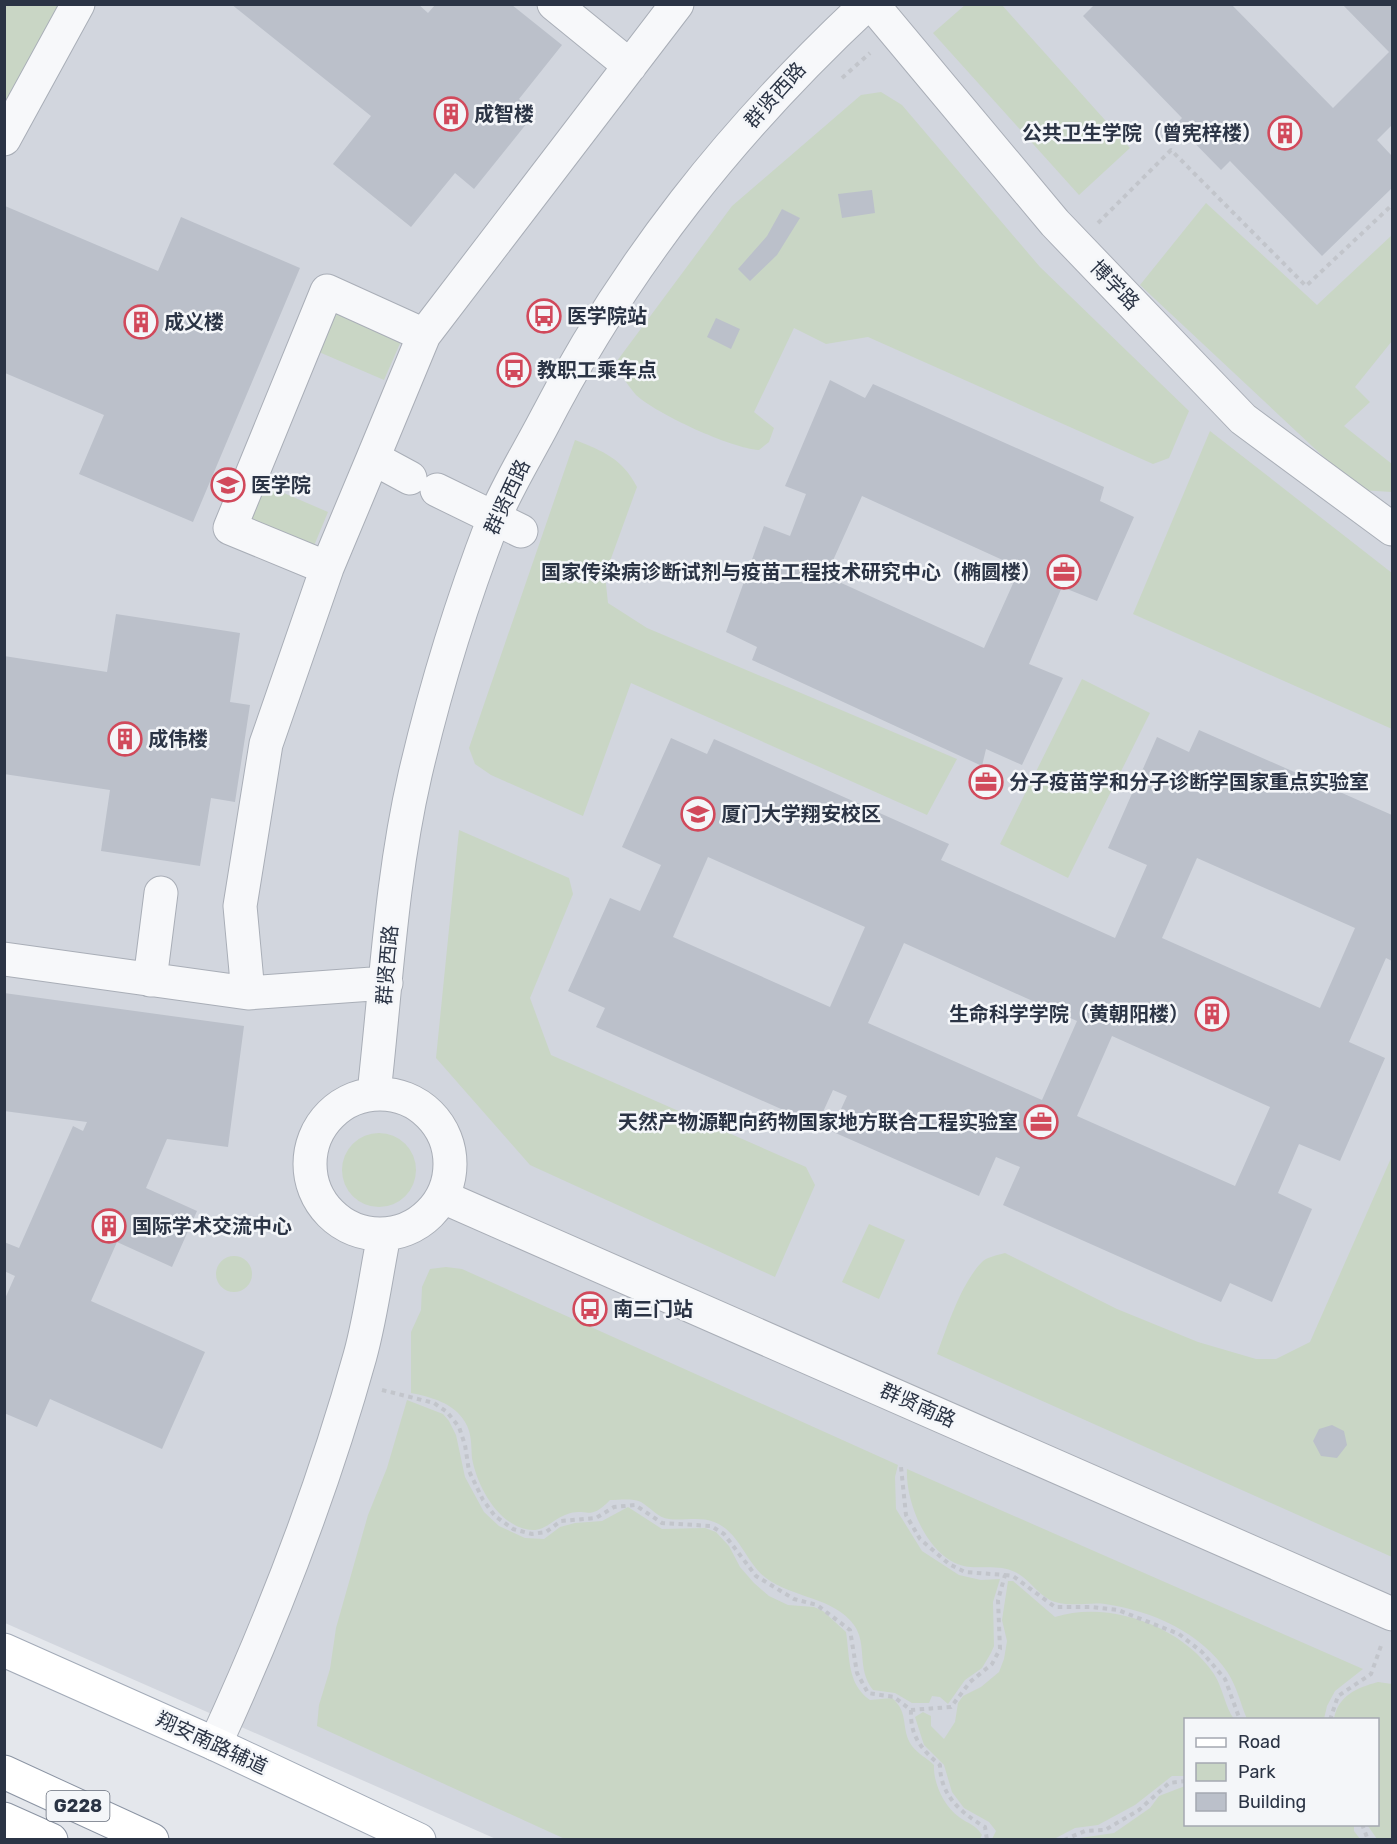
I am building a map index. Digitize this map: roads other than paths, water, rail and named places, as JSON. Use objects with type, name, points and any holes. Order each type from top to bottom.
[{"type":"main road","name":"翔安南路辅道","points":[[4,1650],[215,1744],[419,1839]]},
{"type":"main road","name":"G228","points":[[4,1772],[152,1839]]},
{"type":"main road","name":"G228","points":[[4,1819],[51,1839]]},
{"type":"street","points":[[4,139],[78,4]]},
{"type":"street","points":[[554,4],[630,66]]},
{"type":"street","points":[[248,993],[240,906],[266,744],[327,568],[424,335],[677,4]]},
{"type":"street","name":"群贤西路","points":[[375,1093],[395,882],[415,776],[444,664],[507,525],[577,357],[646,251],[720,156],[809,58],[867,4]]},
{"type":"street","name":"博学路","points":[[872,4],[1076,245],[1243,419],[1392,529]]},
{"type":"street","points":[[327,568],[230,528],[327,291],[424,335]]},
{"type":"street","points":[[373,458],[507,525]]},
{"type":"street","points":[[150,980],[161,893]]},
{"type":"street","points":[[4,959],[248,993],[386,983]]},
{"type":"street","points":[[375,1093],[403,1097],[425,1109],[435,1119],[447,1140],[451,1165],[443,1197],[428,1217],[408,1229],[384,1235],[353,1230],[332,1217],[312,1187],[309,1162],[317,1130],[332,1111],[350,1099],[375,1093]]},
{"type":"street","name":"群贤南路","points":[[443,1197],[1392,1613]]},
{"type":"street","points":[[215,1744],[277,1601],[318,1496],[361,1354],[384,1235]]},
{"type":"place","name":"成智楼","points":[[451,114]]},
{"type":"place","name":"公共卫生学院（曾宪梓楼）","points":[[1285,133]]},
{"type":"place","name":"医学院站","points":[[544,316]]},
{"type":"place","name":"成义楼","points":[[141,322]]},
{"type":"place","name":"教职工乘车点","points":[[514,370]]},
{"type":"place","name":"医学院","points":[[228,485]]},
{"type":"place","name":"国家传染病诊断试剂与疫苗工程技术研究中心（椭圆楼）","points":[[1064,572]]},
{"type":"place","name":"成伟楼","points":[[125,739]]},
{"type":"place","name":"分子疫苗学和分子诊断学国家重点实验室","points":[[986,782]]},
{"type":"place","name":"厦门大学翔安校区","points":[[698,814]]},
{"type":"place","name":"生命科学学院（黄朝阳楼）","points":[[1212,1014]]},
{"type":"place","name":"天然产物源靶向药物国家地方联合工程实验室","points":[[1041,1122]]},
{"type":"place","name":"国际学术交流中心","points":[[109,1226]]},
{"type":"place","name":"南三门站","points":[[590,1309]]}]
